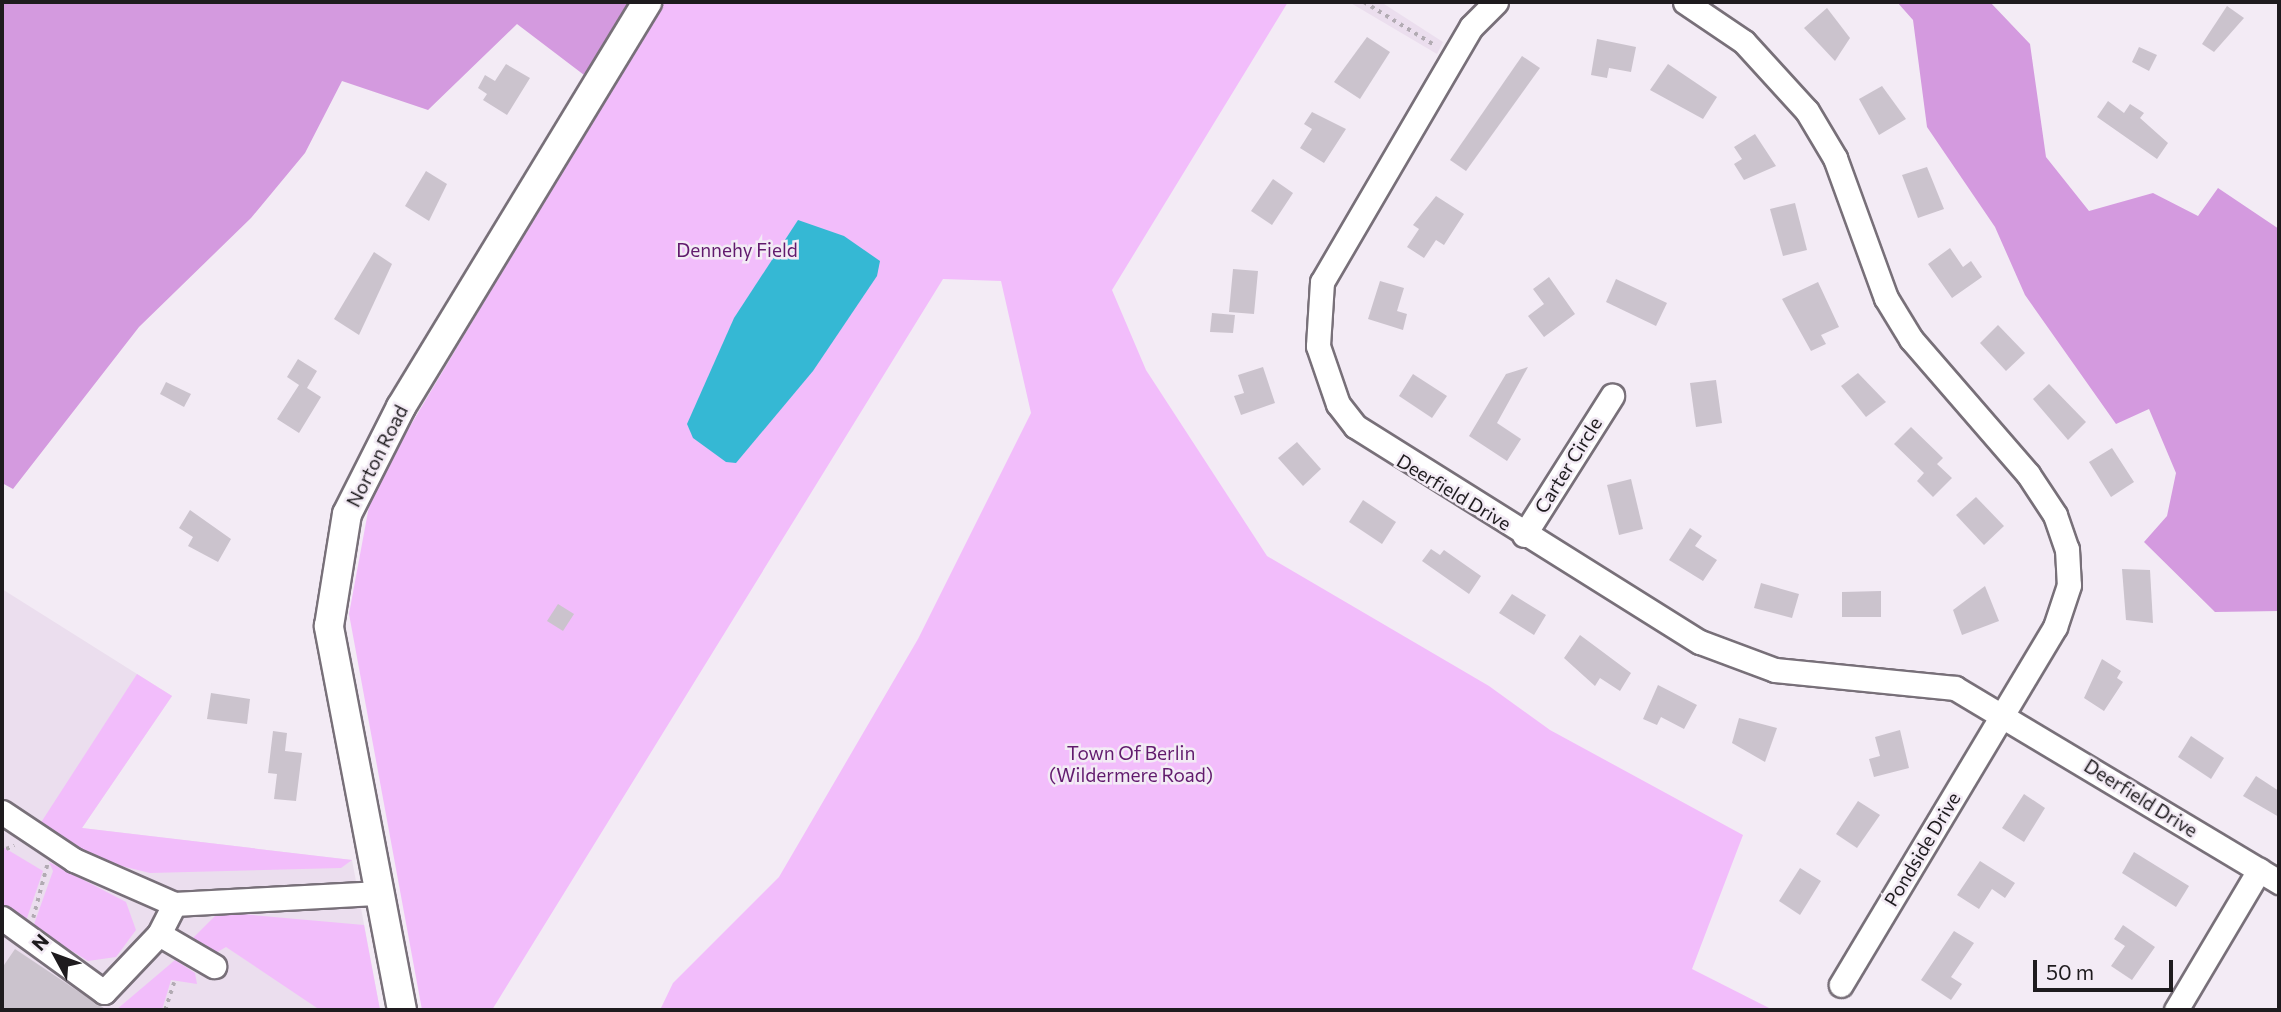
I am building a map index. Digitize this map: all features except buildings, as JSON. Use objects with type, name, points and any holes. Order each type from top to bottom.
[{"type":"main road","name":"Norton Road","points":[[402,1010],[329,626],[347,514],[401,407],[647,2]]},
{"type":"street","name":"Deerfield Drive","points":[[1496,2],[1471,27],[1335,251],[1316,326],[1326,378],[1355,426],[1661,621],[1739,660],[1814,677],[1927,680],[2003,714],[2279,882]]},
{"type":"street","points":[[1685,2],[1744,42],[1807,111],[1835,158],[1866,251],[1911,339],[2055,515],[2067,549],[2068,585],[2055,627],[2003,714]]},
{"type":"street","name":"Carter Circle","points":[[1524,535],[1612,396]]},
{"type":"street","name":"Pondside Drive","points":[[1841,985],[2003,714]]},
{"type":"street","points":[[9,833],[173,904],[380,893]]},
{"type":"street","points":[[2176,1010],[2259,870]]},
{"type":"street","points":[[2,918],[104,992],[159,934],[173,904]]},
{"type":"street","points":[[159,934],[214,966]]},
{"type":"path","points":[[1364,2],[1436,46]]},
{"type":"path","points":[[27,936],[47,874],[38,858]]},
{"type":"path","points":[[165,1010],[174,982]]},
{"type":"shaded area","points":[[2,2],[631,2],[588,78],[517,24],[428,110],[342,81],[305,153],[251,218],[139,327],[13,489],[2,483]]},
{"type":"shaded area","points":[[1349,2],[1381,2],[1443,42],[1437,54]]},
{"type":"shaded area","points":[[1897,2],[1990,2],[2030,44],[2046,157],[2089,211],[2153,193],[2198,216],[2218,188],[2279,229],[2279,611],[2215,612],[2144,542],[2167,516],[2176,473],[2149,409],[2116,424],[2025,295],[1995,227],[1927,127],[1913,20]]},
{"type":"shaded area","points":[[2,589],[172,696],[82,828],[352,860],[380,1010],[2,1010]]},
{"type":"green space","points":[[663,2],[1288,2],[1112,290],[1146,370],[1267,556],[1489,686],[1550,730],[1743,835],[1692,969],[1773,1010],[660,1010],[673,983],[779,877],[918,639],[1031,413],[1001,281],[943,279],[492,1010],[422,1010],[349,614],[372,490]]},
{"type":"green space","points":[[137,674],[172,696],[82,828],[352,860],[341,868],[150,873],[97,860],[40,824]]},
{"type":"green space","points":[[3,847],[43,871],[26,921],[2,904]]},
{"type":"green space","points":[[49,862],[126,902],[136,930],[116,957],[88,961],[33,927],[53,871]]},
{"type":"green space","points":[[219,912],[364,925],[380,1010],[320,1010],[226,947],[214,954],[189,942]]},
{"type":"green space","points":[[175,960],[195,973],[197,984],[171,980],[162,1010],[116,1010]]},
{"type":"water","points":[[798,220],[844,236],[880,261],[877,276],[813,371],[736,463],[726,462],[693,438],[687,424],[734,318]]},
{"type":"park label","name":"Dennehy Field","points":[[737,250]]},
{"type":"park label","name":"Town Of Berlin (Wildermere Road)","points":[[1131,764]]}]
